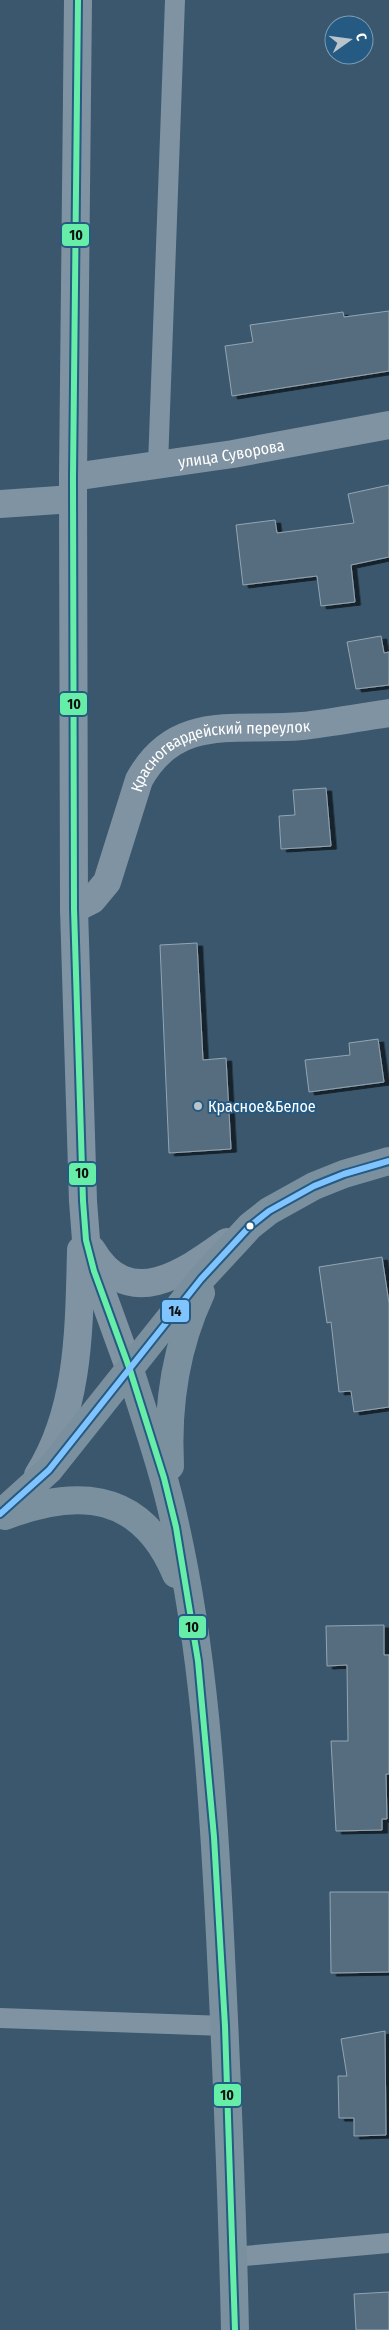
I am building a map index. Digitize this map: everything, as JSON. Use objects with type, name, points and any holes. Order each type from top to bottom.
[{"type":"street","points":[[27,1491],[44,1466],[54,1441],[72,1382],[79,1331],[82,1201],[74,910],[73,488],[78,0]]},
{"type":"street","name":"улица Суворова","points":[[0,504],[73,488],[158,465],[233,454],[389,425]]},
{"type":"street","name":"Красногвардейский переулок","points":[[74,910],[92,900],[107,882],[139,780],[147,764],[168,743],[183,736],[203,731],[301,726],[389,713]]},
{"type":"street","points":[[86,1240],[97,1258],[122,1279],[140,1283],[160,1281],[178,1275],[269,1211],[314,1186],[344,1174],[389,1161]]},
{"type":"street","points":[[82,1201],[86,1240],[94,1271],[130,1370],[164,1478],[176,1527]]},
{"type":"street","points":[[0,1516],[49,1470],[130,1370],[200,1279],[250,1226]]},
{"type":"street","points":[[227,1249],[196,1303],[179,1355],[170,1410],[168,1442],[176,1527],[198,1661],[210,1781],[225,2026],[235,2330]]},
{"type":"street","points":[[0,1516],[55,1501],[74,1499],[110,1504],[127,1512],[144,1524],[159,1541],[182,1587],[192,1623]]},
{"type":"lane","points":[[158,465],[175,0]]},
{"type":"lane","points":[[0,2018],[225,2026]]},
{"type":"lane","points":[[233,2257],[389,2243]]},
{"type":"building","points":[[389,311],[389,371],[232,396],[225,346],[253,342],[250,325],[343,312],[344,317]]},
{"type":"building","points":[[389,485],[389,557],[351,565],[355,602],[321,606],[317,576],[243,585],[236,525],[275,520],[277,533],[354,523],[348,494]]},
{"type":"building","points":[[381,636],[384,653],[389,652],[389,685],[356,689],[347,642]]},
{"type":"building","points":[[326,788],[331,846],[281,849],[279,816],[295,815],[293,790]]},
{"type":"building","points":[[197,943],[203,1060],[226,1058],[231,1149],[169,1153],[160,945]]},
{"type":"building","points":[[378,1039],[384,1082],[309,1092],[305,1060],[350,1055],[349,1043]]},
{"type":"building","points":[[382,1257],[389,1303],[389,1407],[354,1412],[351,1391],[339,1392],[331,1322],[327,1323],[319,1267]]},
{"type":"building","points":[[384,1625],[384,1655],[389,1655],[389,1774],[386,1774],[387,1819],[382,1819],[382,1830],[336,1831],[331,1741],[348,1741],[347,1665],[327,1666],[326,1626]]},
{"type":"building","points":[[330,1892],[389,1892],[389,1972],[331,1973]]},
{"type":"building","points":[[385,2031],[386,2135],[354,2136],[354,2118],[339,2118],[338,2076],[347,2076],[341,2039]]},
{"type":"building","points":[[389,2292],[389,2330],[356,2330],[354,2294]]},
{"type":"transit line","name":"10","points":[[78,0],[73,477],[74,909],[83,1201],[86,1240],[94,1271],[130,1370],[164,1478],[176,1527],[198,1661],[214,1837],[225,2026],[235,2330]]},
{"type":"transit line","name":"14","points":[[0,1514],[49,1470],[201,1279],[250,1226],[269,1211],[314,1186],[344,1174],[389,1161]]},
{"type":"place","name":"Красное&Белое","points":[[198,1106]]}]
